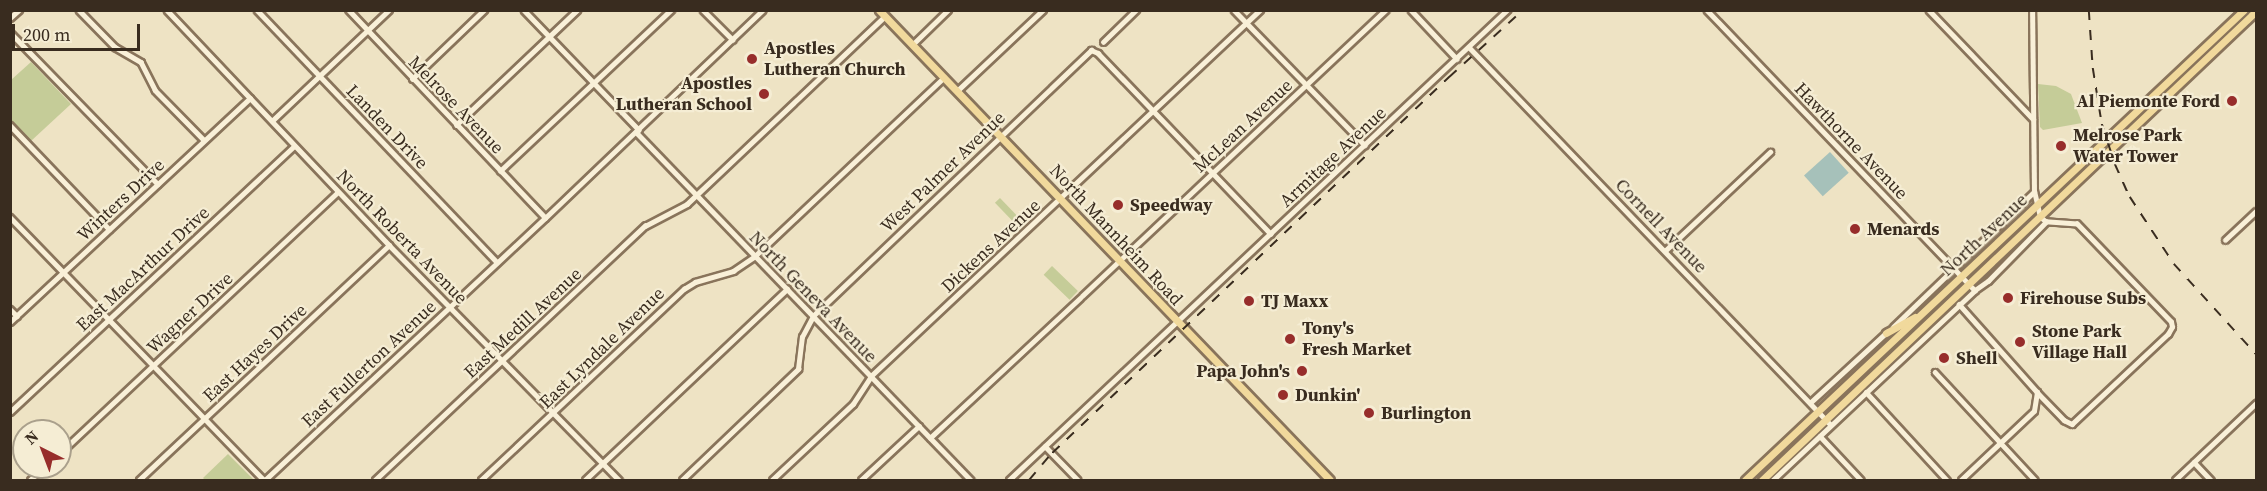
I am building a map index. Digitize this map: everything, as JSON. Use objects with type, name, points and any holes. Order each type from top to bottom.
[{"type":"main road","name":"North Avenue","points":[[1745,480],[2244,10]]},
{"type":"main road","name":"North Avenue","points":[[1762,480],[1829,422],[1935,316],[1972,287],[2043,220],[2256,11]]},
{"type":"main road","name":"North Mannheim Road","points":[[882,13],[1330,480]]},
{"type":"main road","points":[[2219,33],[2226,40]]},
{"type":"main road","points":[[2192,58],[2199,66]]},
{"type":"main road","points":[[1886,333],[1929,307]]},
{"type":"main road","points":[[1935,316],[1936,326]]},
{"type":"main road","points":[[1899,351],[1908,347],[1914,350]]},
{"type":"street","points":[[10,18],[19,10]]},
{"type":"street","points":[[79,10],[115,47],[141,62],[155,90],[204,140]]},
{"type":"street","name":"North Roberta Avenue","points":[[166,10],[389,245],[619,480]]},
{"type":"street","name":"Landen Drive","points":[[257,10],[497,262]]},
{"type":"street","name":"Melrose Avenue","points":[[348,10],[545,218]]},
{"type":"street","points":[[272,121],[389,10]]},
{"type":"street","points":[[412,79],[484,10]]},
{"type":"street","name":"North Geneva Avenue","points":[[524,10],[754,256],[971,480]]},
{"type":"street","points":[[456,125],[577,10]]},
{"type":"street","points":[[500,171],[671,10]]},
{"type":"street","points":[[703,10],[732,40]]},
{"type":"street","points":[[545,218],[764,10]]},
{"type":"street","points":[[912,45],[948,10]]},
{"type":"street","points":[[957,91],[1043,10]]},
{"type":"street","points":[[1103,42],[1136,10]]},
{"type":"street","points":[[1234,10],[1365,145]]},
{"type":"street","name":"Dickens Avenue","points":[[772,480],[853,404],[871,376],[1062,199],[1260,10]]},
{"type":"street","name":"McLean Avenue","points":[[930,438],[1385,10]]},
{"type":"street","points":[[1411,10],[1457,59]]},
{"type":"street","name":"Hawthorne Avenue","points":[[1707,10],[1972,287]]},
{"type":"street","points":[[1929,10],[2033,119]]},
{"type":"street","points":[[1959,304],[2037,392],[2064,420],[2072,424],[2168,334],[2170,322],[2078,224],[2043,220],[2034,192],[2032,10]]},
{"type":"street","name":"Armitage Avenue","points":[[1009,480],[1457,59],[1504,11]]},
{"type":"street","name":"East Medill Avenue","points":[[375,480],[645,226],[679,209],[696,195],[882,13]]},
{"type":"street","points":[[10,32],[158,184]]},
{"type":"street","name":"Cornell Avenue","points":[[1469,47],[1829,422]]},
{"type":"street","name":"West Palmer Avenue","points":[[813,316],[1086,52],[1093,51],[1154,111]]},
{"type":"street","name":"East Lyndale Avenue","points":[[481,480],[684,289],[695,282],[733,271],[754,256],[944,77]]},
{"type":"street","name":"Winters Drive","points":[[10,322],[250,98]]},
{"type":"street","points":[[1154,111],[1271,234]]},
{"type":"street","points":[[10,125],[109,229]]},
{"type":"street","name":"East MacArthur Drive","points":[[10,412],[294,146]]},
{"type":"street","points":[[1666,250],[1770,152]]},
{"type":"street","name":"Wagner Drive","points":[[72,442],[338,192]]},
{"type":"street","name":"North Avenue","points":[[1810,403],[2034,192]]},
{"type":"street","points":[[2225,240],[2256,210]]},
{"type":"street","points":[[10,217],[264,480]]},
{"type":"street","name":"East Fullerton Avenue","points":[[264,480],[545,218]]},
{"type":"street","name":"East Hayes Drive","points":[[139,480],[389,245]]},
{"type":"street","name":"North Avenue","points":[[1773,480],[1820,436],[1829,422],[1914,350],[1959,304],[1972,287]]},
{"type":"street","points":[[585,480],[787,289]]},
{"type":"street","points":[[10,309],[17,316]]},
{"type":"street","points":[[682,480],[798,369],[802,337],[813,316]]},
{"type":"street","points":[[1935,372],[2035,480]]},
{"type":"street","points":[[1866,392],[1947,480]]},
{"type":"street","points":[[1961,480],[2034,411],[2037,392]]},
{"type":"street","points":[[2175,480],[2256,403]]},
{"type":"street","points":[[861,480],[919,426]]},
{"type":"street","points":[[1820,436],[1861,480]]},
{"type":"street","points":[[1045,446],[1078,480]]},
{"type":"street","points":[[2194,462],[2211,480]]},
{"type":"green space","points":[[31,62],[71,104],[31,141],[10,119],[11,80]]},
{"type":"green space","points":[[2038,84],[2056,86],[2071,94],[2082,123],[2043,130],[2040,127]]},
{"type":"green space","points":[[1000,198],[1028,227],[1023,232],[995,203]]},
{"type":"green space","points":[[1052,266],[1078,291],[1070,300],[1044,275]]},
{"type":"green space","points":[[228,454],[253,479],[205,480],[203,478]]},
{"type":"water","points":[[1830,152],[1849,173],[1823,196],[1804,175]]},
{"type":"railway","points":[[1029,480],[1052,453],[1449,77],[1523,10]]},
{"type":"railway","points":[[2089,10],[2093,68],[2102,124],[2115,164],[2130,197],[2174,264],[2256,354]]},
{"type":"place","name":"Apostles Lutheran Church","points":[[752,59]]},
{"type":"place","name":"Apostles Lutheran School","points":[[764,94]]},
{"type":"place","name":"Al Piemonte Ford","points":[[2232,101]]},
{"type":"place","name":"Melrose Park Water Tower","points":[[2061,146]]},
{"type":"place","name":"Speedway","points":[[1118,205]]},
{"type":"place","name":"Menards","points":[[1855,229]]},
{"type":"place","name":"Firehouse Subs","points":[[2008,298]]},
{"type":"place","name":"TJ Maxx","points":[[1249,301]]},
{"type":"place","name":"Tony's Fresh Market","points":[[1290,339]]},
{"type":"place","name":"Stone Park Village Hall","points":[[2020,342]]},
{"type":"place","name":"Shell","points":[[1944,358]]},
{"type":"place","name":"Papa John's","points":[[1302,371]]},
{"type":"place","name":"Dunkin'","points":[[1283,395]]},
{"type":"place","name":"Burlington","points":[[1369,413]]}]
